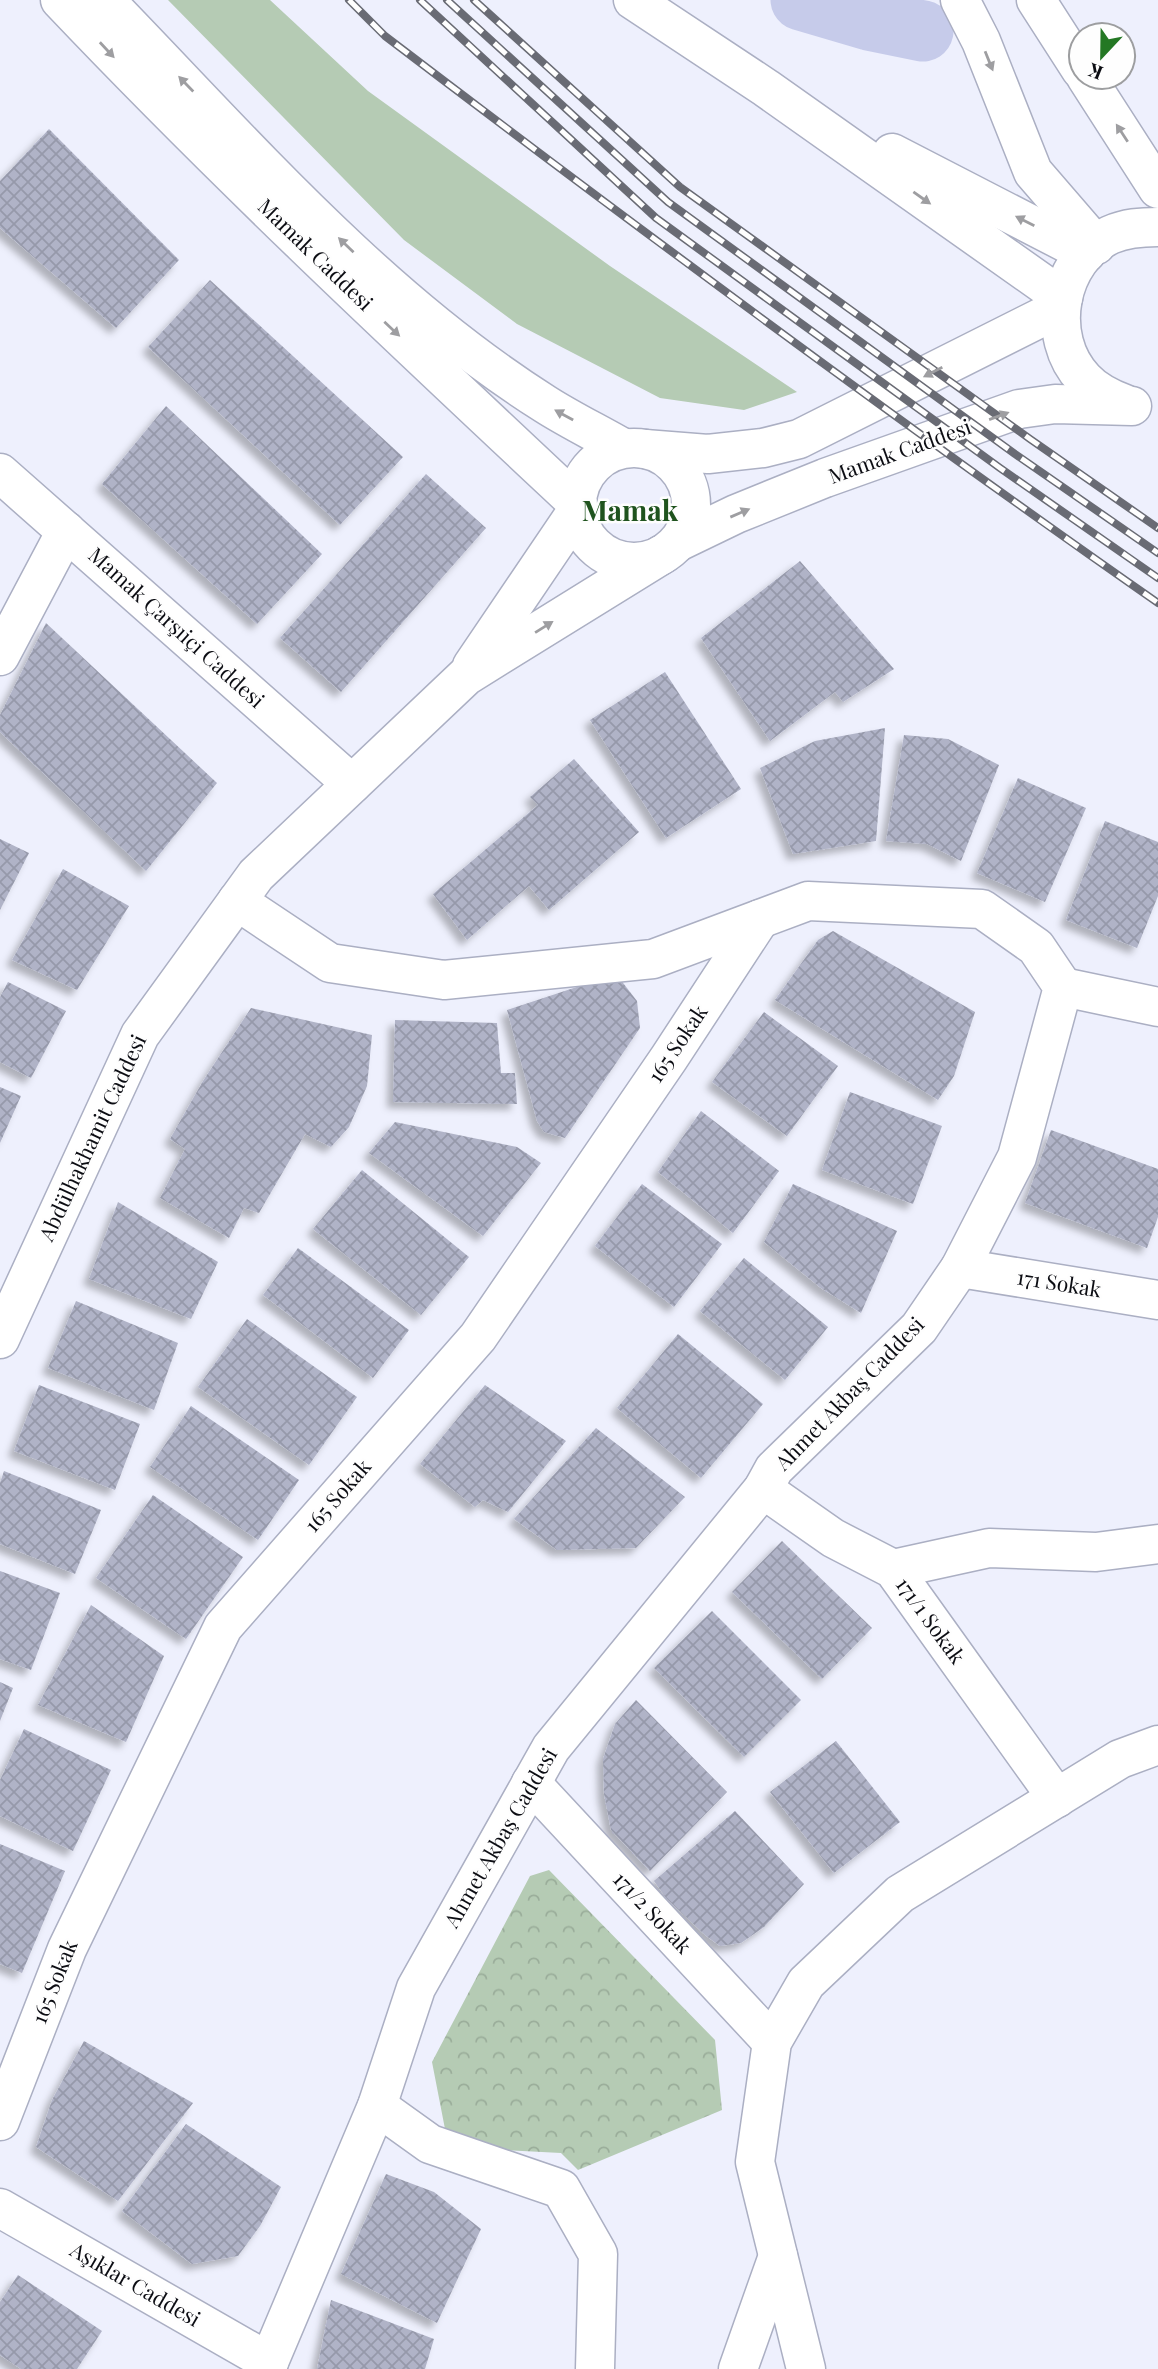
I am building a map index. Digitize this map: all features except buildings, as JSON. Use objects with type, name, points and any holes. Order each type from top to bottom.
[{"type":"street","name":"Mamak Caddesi","points":[[60,0],[137,81],[342,282],[578,507]]},
{"type":"street","name":"Mamak Caddesi","points":[[105,0],[260,162],[372,270],[463,346],[509,380],[546,405],[634,448],[708,454],[763,448],[799,439],[1061,303]]},
{"type":"street","points":[[633,0],[766,88],[1061,303]]},
{"type":"street","points":[[960,0],[981,41],[1033,172],[1091,249]]},
{"type":"street","points":[[1036,0],[1067,48]]},
{"type":"street","points":[[766,88],[1091,249]]},
{"type":"street","points":[[1095,91],[1158,189]]},
{"type":"street","points":[[1145,407],[1105,396],[1083,378],[1069,357],[1061,331],[1061,303],[1068,278],[1091,249],[1108,236],[1134,227],[1158,227]]},
{"type":"street","name":"Mamak Caddesi","points":[[670,548],[736,514],[825,478],[1018,410],[1055,404],[1145,407]]},
{"type":"street","points":[[466,676],[670,548],[688,525],[692,505],[688,486],[679,468],[663,456],[634,448],[595,462],[584,477],[578,494],[582,529],[593,544],[608,556],[626,561],[645,561],[670,548]]},
{"type":"street","name":"Mamak Çarşıiçi Caddesi","points":[[0,473],[352,784]]},
{"type":"street","points":[[466,676],[578,507]]},
{"type":"street","points":[[0,656],[66,531]]},
{"type":"street","name":"Abdülhakhamit Caddesi","points":[[0,1339],[139,1035],[256,875],[466,676]]},
{"type":"street","points":[[237,901],[330,963],[444,980],[653,959],[808,901],[982,909],[1036,947],[1063,986],[1158,1007]]},
{"type":"street","name":"165 Sokak","points":[[0,2121],[67,1949],[223,1627],[478,1337],[669,1058],[760,919]]},
{"type":"street","name":"Ahmet Akbaş Caddesi","points":[[268,2365],[377,2106],[416,1988],[551,1748],[763,1489],[774,1469],[919,1328],[960,1268],[1017,1157],[1063,986]]},
{"type":"street","name":"171 Sokak","points":[[960,1268],[1158,1300]]},
{"type":"street","name":"171/1 Sokak","points":[[763,1489],[833,1538],[893,1569],[1056,1798]]},
{"type":"street","points":[[893,1569],[989,1548],[1096,1552],[1158,1544]]},
{"type":"street","points":[[806,2369],[755,2162],[772,2042],[806,1983],[901,1894],[1120,1759],[1158,1745]]},
{"type":"street","name":"171/2 Sokak","points":[[531,1783],[772,2042]]},
{"type":"street","points":[[377,2106],[430,2144],[561,2189],[598,2254],[595,2369]]},
{"type":"street","name":"Aşıklar Caddesi","points":[[0,2208],[268,2365]]},
{"type":"street","points":[[738,2369],[778,2256]]},
{"type":"green space","points":[[168,0],[270,0],[368,91],[610,266],[797,392],[744,410],[660,398],[517,324],[404,240]]},
{"type":"green space","points":[[549,1870],[715,2040],[722,2110],[578,2170],[561,2153],[501,2150],[445,2129],[432,2062],[530,1876]]},
{"type":"waterway","points":[[801,0],[869,20],[923,31]]},
{"type":"railway","points":[[349,0],[385,36],[673,252],[1158,603]]},
{"type":"railway","points":[[420,0],[656,218],[1000,468],[1158,578]]},
{"type":"railway","points":[[447,0],[668,202],[1015,454],[1158,553]]},
{"type":"railway","points":[[474,0],[680,187],[1158,528]]},
{"type":"district","name":"Mamak","points":[[630,511]]}]
